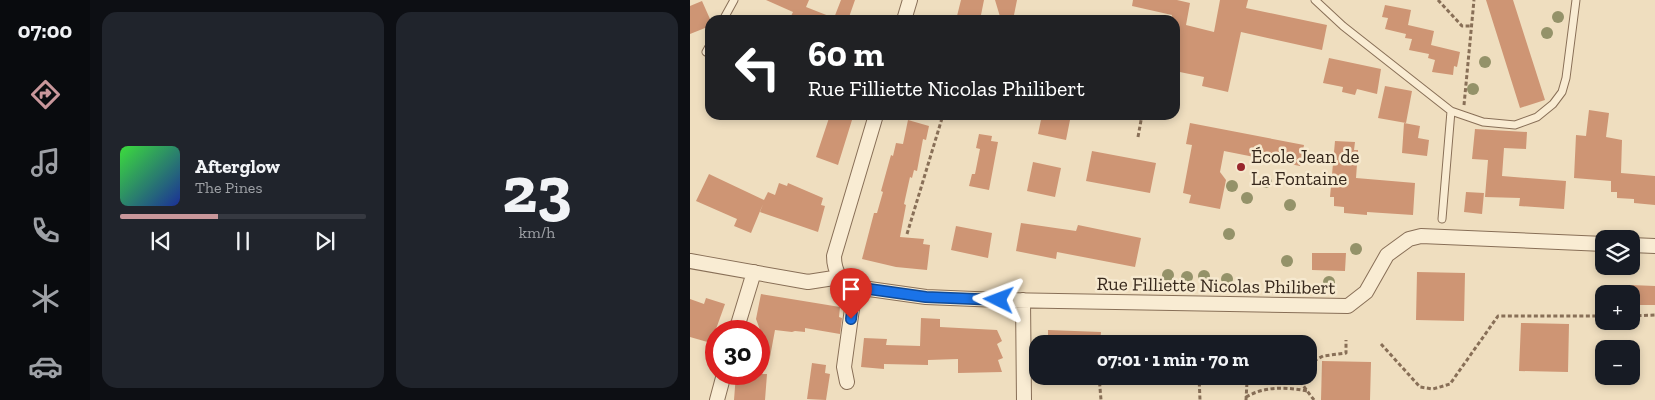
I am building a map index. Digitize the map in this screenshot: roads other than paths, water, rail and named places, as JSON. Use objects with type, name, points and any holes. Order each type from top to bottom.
[{"type":"street","points":[[906,15],[910,0]]},
{"type":"street","points":[[690,260],[808,282],[840,277],[834,267],[834,256],[875,120]]},
{"type":"street","name":"Rue Filliette Nicolas Philibert","points":[[840,277],[846,284],[855,287],[926,297],[1348,306],[1366,292],[1387,255],[1409,239],[1421,236],[1595,244]]},
{"type":"street","points":[[1640,245],[1655,246]]},
{"type":"street","points":[[739,320],[754,272]]},
{"type":"street","points":[[847,382],[844,367],[855,287]]},
{"type":"street","points":[[1023,300],[1024,400]]},
{"type":"street","points":[[717,400],[721,385]]},
{"type":"lane","points":[[726,15],[734,0]]},
{"type":"lane","points":[[1315,0],[1343,26],[1451,111],[1483,122],[1515,124],[1537,118],[1553,104],[1562,92],[1566,78],[1576,0]]},
{"type":"lane","points":[[1442,219],[1451,111]]},
{"type":"place","name":"École Jean de La Fontaine","points":[[1241,167]]}]
